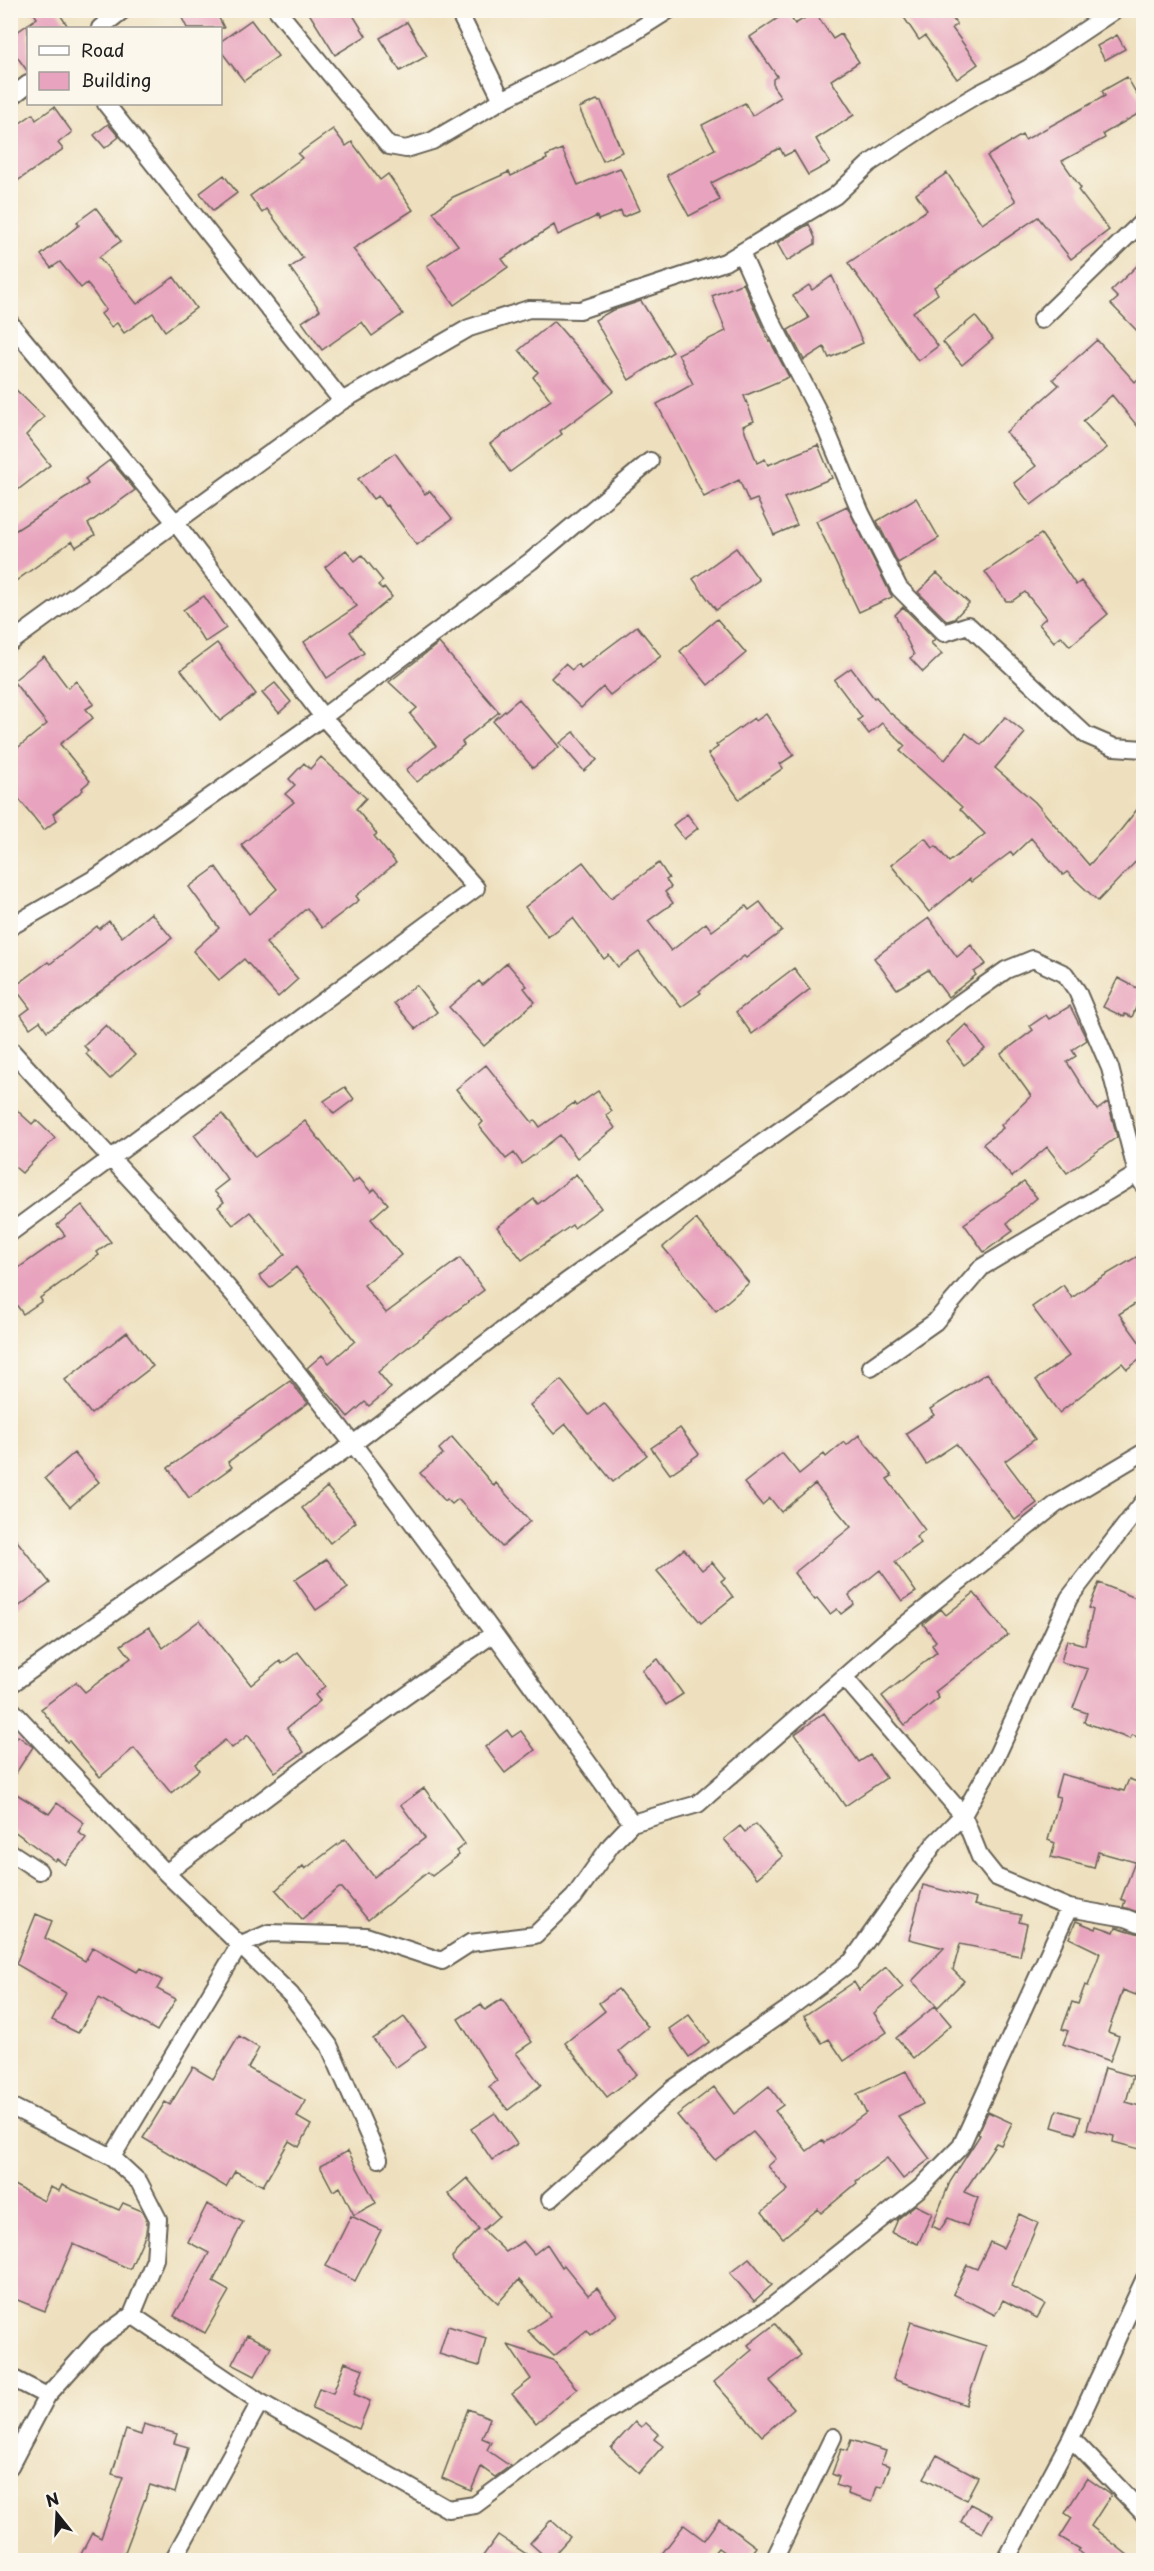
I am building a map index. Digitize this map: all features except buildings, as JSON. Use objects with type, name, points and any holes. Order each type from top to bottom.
[{"type":"street","points":[[101,27],[123,10]]},
{"type":"street","points":[[277,10],[388,146],[406,149],[432,141],[502,100],[628,36],[669,10]]},
{"type":"street","points":[[458,10],[502,100]]},
{"type":"street","points":[[10,643],[342,402],[469,328],[529,309],[580,310],[725,262],[835,196],[870,164],[941,116],[1027,69],[1115,10]]},
{"type":"street","points":[[10,98],[27,85]]},
{"type":"street","points":[[107,105],[342,402]]},
{"type":"street","points":[[1041,320],[1143,220]]},
{"type":"street","points":[[741,253],[771,320],[820,415],[861,513],[899,588],[944,633],[968,625],[1086,735],[1114,747],[1143,749]]},
{"type":"street","points":[[10,323],[175,522],[323,717],[476,888],[10,1233]]},
{"type":"street","points":[[10,927],[97,877],[323,717],[531,561],[650,461]]},
{"type":"street","points":[[10,1685],[353,1444],[585,1268],[1006,970],[1033,959],[1065,974],[1077,991],[1110,1068],[1140,1180],[982,1267],[935,1322],[871,1367]]},
{"type":"street","points":[[10,1049],[253,1318],[353,1444],[632,1823]]},
{"type":"street","points":[[111,2157],[239,1946],[269,1933],[366,1936],[442,1961],[470,1943],[535,1935],[574,1897],[611,1845],[632,1823],[698,1804],[891,1636],[1055,1505],[1143,1452]]},
{"type":"street","points":[[550,2199],[674,2088],[788,2009],[852,1961],[935,1843],[963,1815],[997,1755],[1069,1598],[1143,1501]]},
{"type":"street","points":[[166,1873],[313,1762],[493,1634]]},
{"type":"street","points":[[844,1677],[963,1815],[980,1857],[996,1877],[1069,1908],[1126,1918],[1143,1925]]},
{"type":"street","points":[[10,1708],[166,1873],[291,1995],[329,2045],[379,2159]]},
{"type":"street","points":[[10,1852],[39,1871]]},
{"type":"street","points":[[132,2315],[260,2402],[448,2509],[475,2505],[568,2436],[770,2308],[920,2188],[961,2146],[1069,1908]]},
{"type":"street","points":[[10,2106],[111,2157],[139,2182],[158,2219],[155,2259],[132,2315],[97,2340],[47,2396],[10,2466]]},
{"type":"street","points":[[1006,2560],[1071,2438],[1143,2280]]},
{"type":"street","points":[[10,2378],[47,2396]]},
{"type":"street","points":[[173,2560],[260,2402]]},
{"type":"street","points":[[774,2560],[833,2437]]},
{"type":"street","points":[[1071,2438],[1143,2514]]}]
